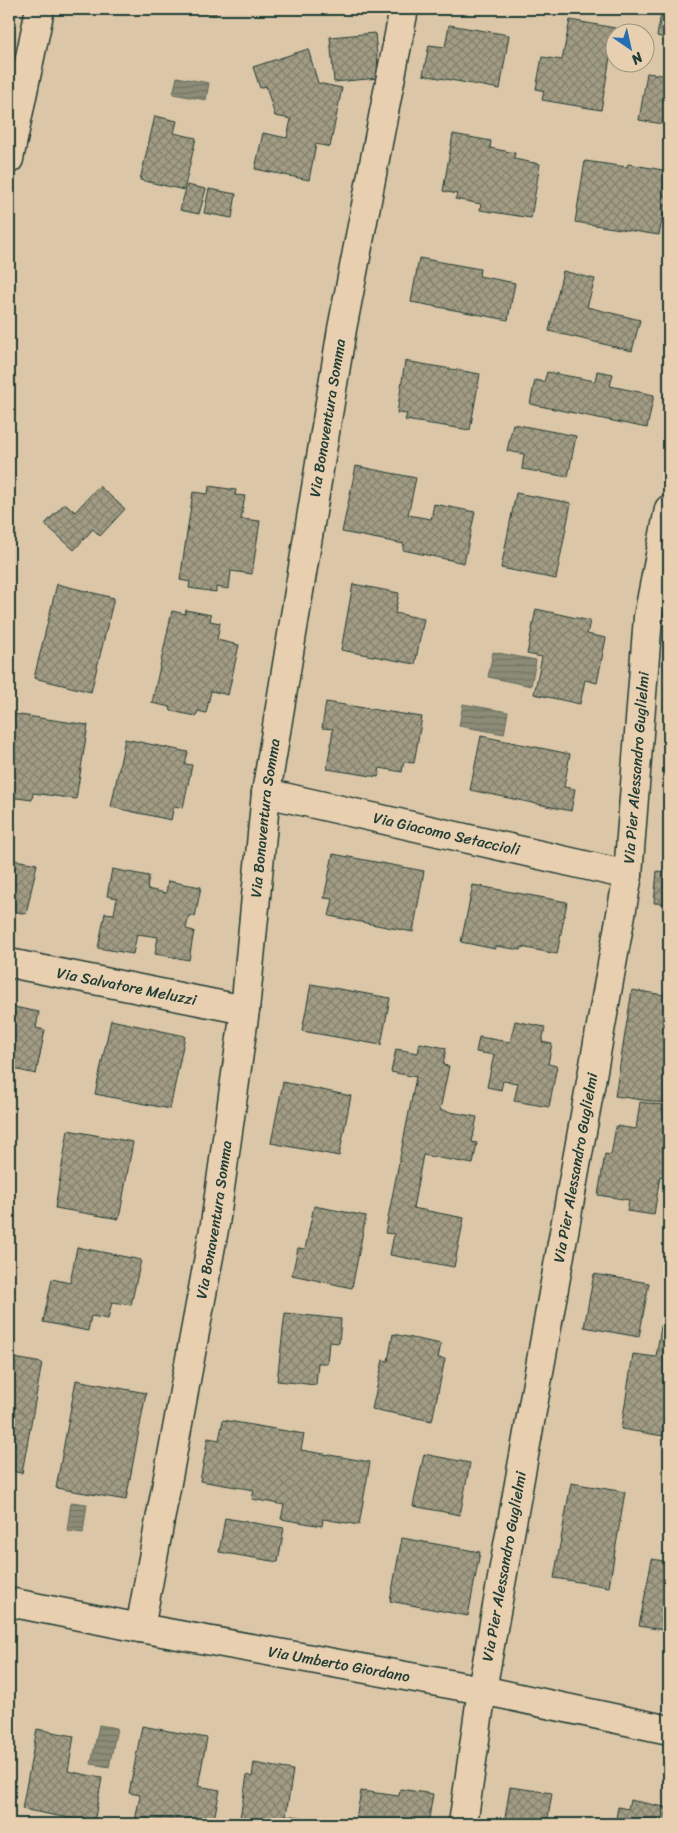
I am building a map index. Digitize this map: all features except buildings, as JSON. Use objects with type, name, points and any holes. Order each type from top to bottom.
[{"type":"street","points":[[9,159],[40,9]]},
{"type":"street","name":"Via Bonaventura Somma","points":[[140,1628],[215,1224],[245,1010],[266,793],[342,329],[404,9]]},
{"type":"street","name":"Via Pier Alessandro Guglielmi","points":[[463,1824],[482,1690],[628,875],[648,617],[669,509]]},
{"type":"street","name":"Via Giacomo Setaccioli","points":[[266,793],[628,875]]},
{"type":"street","name":"Via Salvatore Meluzzi","points":[[9,963],[245,1010]]},
{"type":"street","name":"Via Umberto Giordano","points":[[9,1602],[140,1628],[482,1690],[669,1730]]},
{"type":"shaded area","points":[[177,77],[209,83],[206,100],[173,94]]},
{"type":"shaded area","points":[[493,652],[536,660],[531,686],[488,677]]},
{"type":"shaded area","points":[[463,704],[508,712],[504,734],[459,726]]},
{"type":"shaded area","points":[[71,1502],[87,1504],[83,1533],[67,1531]]},
{"type":"shaded area","points":[[99,1725],[117,1728],[109,1767],[91,1764]]}]
